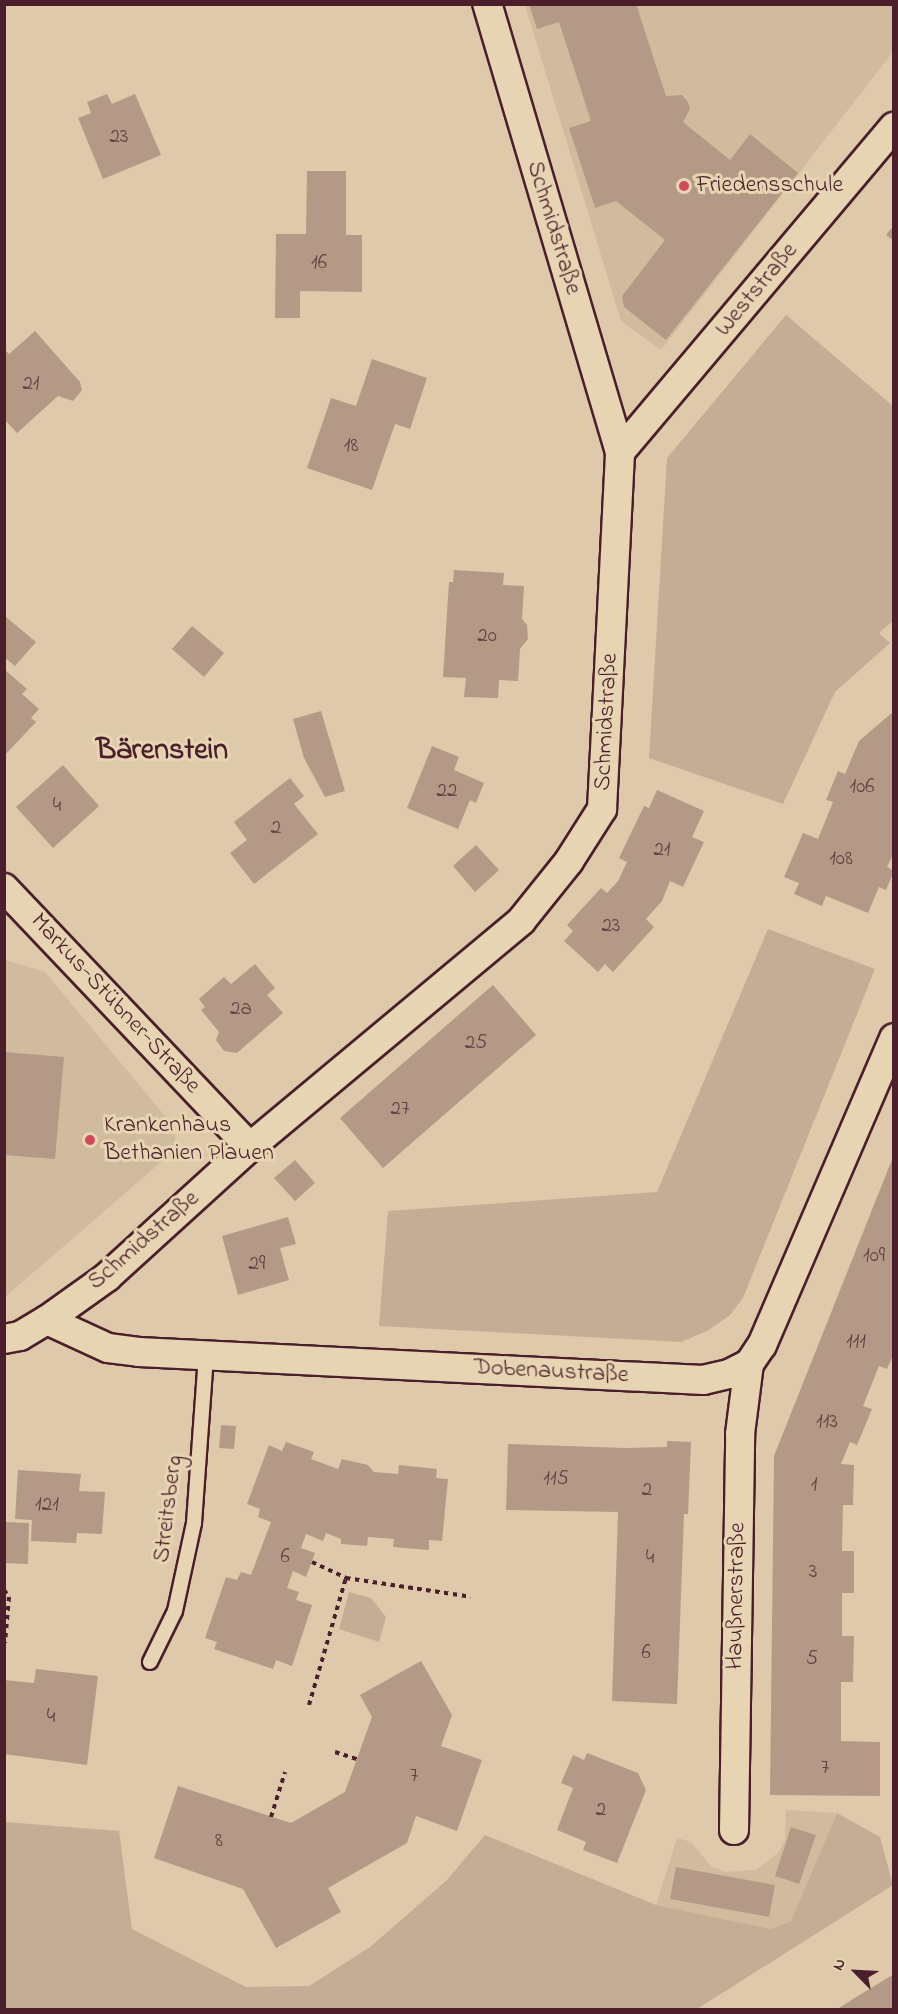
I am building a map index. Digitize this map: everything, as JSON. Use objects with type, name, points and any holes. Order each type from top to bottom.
[{"type":"street","name":"Schmidstraße","points":[[47,1320],[107,1277],[250,1147],[521,921],[569,861],[603,809],[620,452],[487,4]]},
{"type":"street","name":"Weststraße","points":[[620,452],[894,128]]},
{"type":"street","name":"Markus-Stübner-Straße","points":[[4,888],[250,1147]]},
{"type":"street","points":[[749,1364],[771,1326],[894,1038]]},
{"type":"street","points":[[4,1339],[20,1336],[47,1320]]},
{"type":"street","name":"Dobenaustraße","points":[[47,1320],[108,1348],[206,1355],[703,1380],[729,1374],[749,1364]]},
{"type":"street","name":"Haußnerstraße","points":[[734,1830],[740,1434],[749,1364]]},
{"type":"lane","name":"Streitsberg","points":[[150,1662],[175,1611],[194,1523],[206,1355]]},
{"type":"path","points":[[312,1562],[346,1578],[471,1597]]},
{"type":"path","points":[[309,1705],[346,1578]]},
{"type":"path","points":[[4,1590],[9,1597],[5,1643]]},
{"type":"path","points":[[335,1752],[357,1758]]},
{"type":"path","points":[[271,1816],[285,1772]]},
{"type":"shaded area","name":"Friedensschule","points":[[525,5],[893,5],[893,52],[661,350],[621,321]]},
{"type":"shaded area","points":[[786,315],[893,406],[894,620],[879,633],[890,643],[835,692],[783,804],[649,758],[667,458]]},
{"type":"shaded area","points":[[768,929],[875,969],[743,1298],[730,1315],[709,1330],[681,1342],[379,1326],[388,1211],[657,1192]]},
{"type":"shaded area","name":"Krankenhaus Bethanien Plauen","points":[[5,960],[45,972],[176,1129],[174,1151],[5,1297]]},
{"type":"shaded area","points":[[349,1592],[371,1598],[386,1617],[379,1642],[339,1629]]},
{"type":"shaded area","points":[[786,1810],[837,1813],[791,1921],[771,1929],[656,1905],[677,1838],[691,1842],[711,1866],[725,1872],[756,1870],[779,1852],[785,1839]]},
{"type":"shaded area","points":[[837,1813],[880,1837],[893,1885],[697,2009],[5,2009],[5,1822],[119,1831],[132,1929],[246,1987],[309,1986],[370,1947],[446,1881],[485,1835],[656,1905],[771,1929],[791,1921]]},
{"type":"building","points":[[529,4],[636,4],[666,96],[682,95],[688,102],[690,109],[683,122],[730,160],[750,134],[798,173],[666,340],[624,307],[622,296],[665,240],[616,201],[595,208],[569,128],[591,121],[559,22],[537,29]]},
{"type":"building","points":[[107,94],[112,104],[135,94],[161,155],[103,179],[78,118],[91,113],[87,102]]},
{"type":"building","points":[[307,171],[346,171],[346,235],[362,235],[362,292],[300,291],[300,318],[275,318],[276,234],[306,234]]},
{"type":"building","points":[[894,225],[894,241],[886,235]]},
{"type":"building","points":[[35,331],[80,382],[82,390],[73,401],[58,396],[17,433],[4,419],[4,349],[9,354]]},
{"type":"building","points":[[372,359],[427,378],[410,429],[395,424],[372,490],[307,468],[331,398],[356,406]]},
{"type":"building","points":[[454,570],[504,573],[503,585],[524,586],[522,619],[527,625],[528,639],[520,649],[518,681],[499,680],[498,698],[464,697],[466,678],[443,677],[449,582],[453,582]]},
{"type":"building","points":[[6,617],[36,642],[15,666],[4,657]]},
{"type":"building","points":[[192,626],[224,653],[204,677],[172,649]]},
{"type":"building","points":[[4,669],[27,689],[22,694],[39,709],[31,718],[36,722],[4,756]]},
{"type":"building","points":[[321,711],[345,791],[325,797],[304,758],[293,719]]},
{"type":"building","points":[[894,711],[894,852],[887,867],[894,871],[886,890],[879,887],[868,913],[826,896],[822,906],[794,894],[799,883],[784,877],[803,833],[818,839],[833,802],[826,800],[838,771],[845,774],[859,741]]},
{"type":"building","points":[[432,746],[459,757],[454,770],[484,783],[476,803],[470,800],[458,829],[407,808]]},
{"type":"building","points":[[63,765],[99,806],[53,848],[16,807]]},
{"type":"building","points":[[290,778],[304,796],[294,804],[318,834],[254,884],[230,853],[247,840],[234,822]]},
{"type":"building","points":[[657,790],[704,811],[692,837],[704,842],[683,887],[670,881],[662,901],[646,919],[654,927],[613,972],[605,964],[598,972],[564,941],[573,931],[567,925],[601,888],[607,893],[618,881],[627,862],[619,858],[644,806],[649,808]]},
{"type":"building","points":[[476,845],[499,870],[475,892],[453,866]]},
{"type":"building","points":[[255,964],[275,988],[267,995],[283,1013],[237,1053],[224,1051],[216,1040],[219,1032],[201,1010],[205,1007],[199,999],[224,977],[231,984]]},
{"type":"building","points":[[493,985],[536,1035],[383,1168],[340,1118]]},
{"type":"building","points":[[4,1052],[64,1057],[55,1159],[4,1155]]},
{"type":"building","points":[[893,1157],[894,1353],[887,1369],[879,1366],[863,1406],[872,1409],[857,1445],[850,1442],[841,1464],[854,1465],[853,1505],[843,1505],[842,1551],[854,1551],[854,1593],[842,1593],[842,1636],[854,1636],[853,1682],[841,1682],[841,1741],[880,1742],[880,1796],[770,1795],[774,1456]]},
{"type":"building","points":[[295,1160],[315,1183],[295,1201],[274,1178]]},
{"type":"building","points":[[288,1217],[296,1244],[280,1248],[289,1280],[238,1295],[222,1236]]},
{"type":"building","points":[[221,1425],[236,1426],[234,1449],[219,1448]]},
{"type":"building","points":[[667,1441],[691,1442],[688,1514],[684,1514],[677,1704],[612,1701],[618,1512],[506,1510],[508,1444],[625,1448],[667,1447]]},
{"type":"building","points":[[286,1442],[314,1452],[311,1459],[338,1469],[342,1459],[368,1465],[374,1472],[398,1474],[399,1465],[437,1469],[436,1478],[448,1479],[442,1541],[429,1540],[429,1550],[393,1547],[394,1539],[368,1537],[367,1546],[341,1544],[341,1539],[326,1533],[323,1541],[306,1534],[301,1548],[315,1553],[306,1577],[293,1571],[287,1588],[299,1592],[296,1600],[312,1605],[292,1666],[276,1660],[273,1669],[214,1649],[217,1642],[205,1638],[226,1577],[237,1580],[241,1572],[251,1575],[271,1522],[258,1517],[260,1509],[247,1504],[269,1445],[282,1451]]},
{"type":"building","points":[[18,1470],[81,1474],[79,1491],[105,1492],[102,1534],[77,1533],[76,1543],[31,1541],[32,1520],[15,1519]]},
{"type":"building","points":[[4,1522],[29,1523],[28,1564],[4,1563]]},
{"type":"building","points":[[421,1661],[452,1715],[441,1746],[482,1760],[457,1831],[416,1816],[407,1843],[328,1888],[341,1912],[276,1948],[243,1889],[154,1858],[178,1786],[291,1823],[345,1792],[372,1717],[360,1695]]},
{"type":"building","points":[[36,1669],[98,1676],[87,1765],[4,1754],[4,1680],[34,1683]]},
{"type":"building","points":[[587,1753],[638,1773],[646,1790],[617,1863],[583,1850],[586,1842],[557,1830],[573,1788],[561,1783],[573,1755],[584,1760]]},
{"type":"building","points":[[791,1827],[816,1835],[799,1884],[775,1876]]},
{"type":"building","points":[[676,1867],[775,1885],[769,1917],[670,1899]]},
{"type":"building","points":[[894,1974],[894,2010],[836,2010],[853,1999]]},
{"type":"place","name":"Friedensschule","points":[[684,186]]},
{"type":"place","name":"Krankenhaus Bethanien Plauen","points":[[90,1140]]},
{"type":"district","name":"Bärenstein","points":[[162,751]]}]
